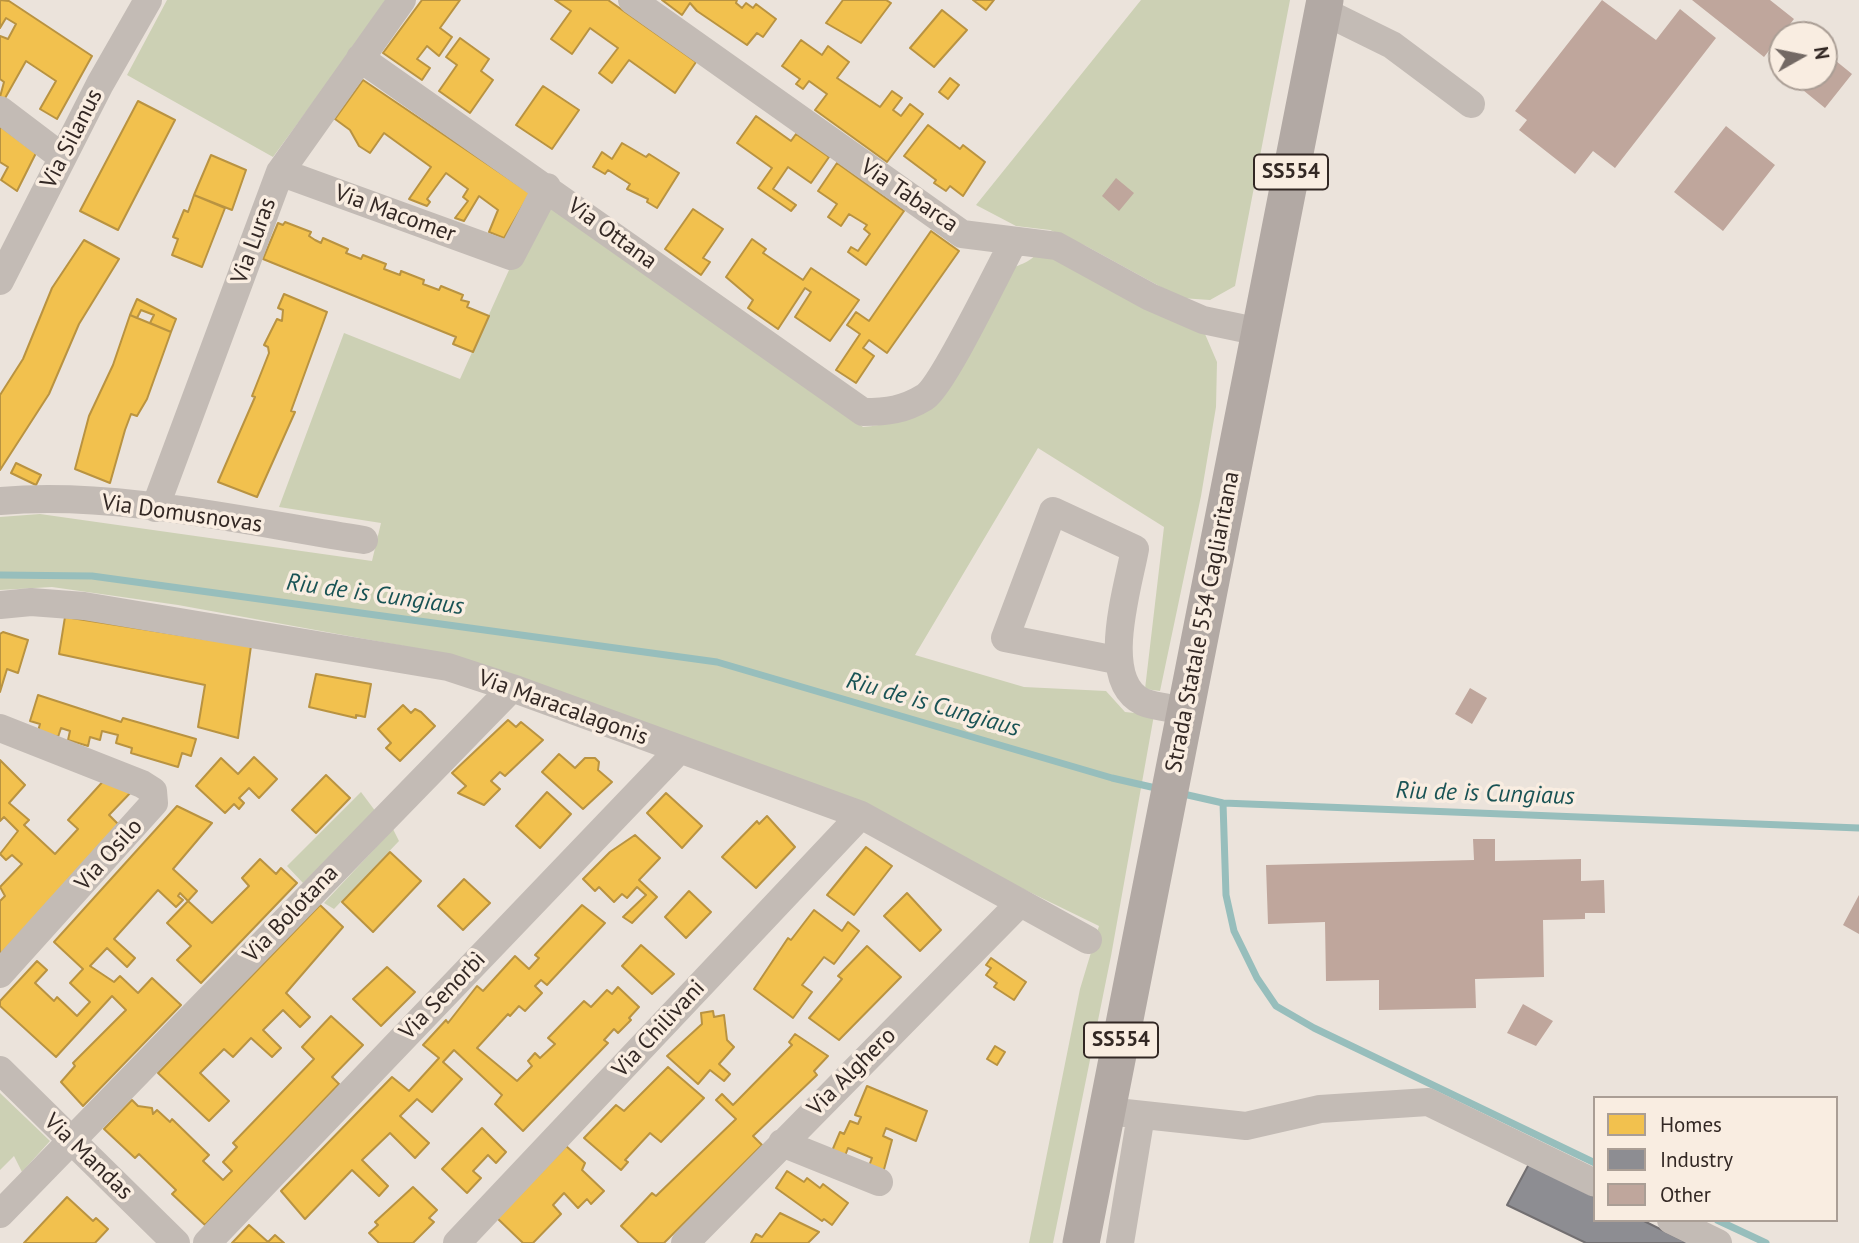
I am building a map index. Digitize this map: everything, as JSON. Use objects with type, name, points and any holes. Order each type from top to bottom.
[{"type":"main road","name":"Strada Statale 554 Cagliaritana","points":[[1081,1243],[1124,1113],[1161,838],[1324,6]]},
{"type":"street","name":"Via Silanus","points":[[1,278],[62,157],[148,0]]},
{"type":"street","name":"Via Luras","points":[[155,509],[280,172],[402,0]]},
{"type":"street","name":"Via Tabarca","points":[[632,0],[962,234],[1057,246],[1203,320],[1260,332]]},
{"type":"street","points":[[1324,6],[1392,45],[1471,104]]},
{"type":"street","name":"Via Ottana","points":[[360,58],[547,187],[863,412],[894,412],[927,395],[945,369],[1014,241]]},
{"type":"street","points":[[0,110],[62,157]]},
{"type":"street","name":"Via Macomer","points":[[280,172],[511,256],[547,187]]},
{"type":"street","name":"Via Domusnovas","points":[[0,501],[51,497],[155,509],[364,540]]},
{"type":"street","points":[[1116,660],[1005,638],[1054,511],[1135,549],[1116,660],[1125,687],[1142,702],[1183,722]]},
{"type":"street","name":"Via Maracalagonis","points":[[0,605],[31,603],[84,606],[448,667],[861,815],[1087,940]]},
{"type":"street","name":"Via Bolotana","points":[[0,1214],[512,688]]},
{"type":"street","name":"Via Osilo","points":[[0,728],[142,784],[153,792],[154,803],[0,974]]},
{"type":"street","name":"Via Senorbì","points":[[207,1243],[679,750]]},
{"type":"street","name":"Via Chilivani","points":[[457,1243],[861,815]]},
{"type":"street","name":"Via Alghero","points":[[685,1243],[1020,902]]},
{"type":"street","name":"Via Mandas","points":[[0,1070],[176,1243]]},
{"type":"street","points":[[1120,1243],[1124,1113],[1246,1126],[1320,1109],[1428,1102],[1593,1182]]},
{"type":"street","points":[[782,1143],[879,1182]]},
{"type":"street","points":[[1675,1222],[1718,1243]]},
{"type":"green space","points":[[167,0],[388,0],[273,157],[127,75]]},
{"type":"green space","points":[[1141,0],[1290,0],[1235,286],[1210,300],[1181,298],[1086,246],[1050,230],[1016,226],[976,205]]},
{"type":"green space","points":[[547,206],[817,389],[863,427],[916,415],[947,391],[958,374],[1004,276],[1031,259],[1037,252],[1060,256],[1205,334],[1217,362],[1216,407],[1201,496],[1160,691],[1145,689],[1164,527],[1038,448],[915,655],[1024,687],[1106,691],[1125,712],[1154,715],[1111,956],[1053,1243],[1029,1243],[1080,989],[1099,926],[968,862],[453,655],[178,605],[52,587],[0,590],[0,517],[40,514],[372,561],[381,523],[279,507],[344,333],[460,379],[509,270]]},
{"type":"green space","points":[[361,792],[376,812],[303,883],[287,866]]},
{"type":"green space","points":[[393,829],[399,841],[334,909],[324,903]]},
{"type":"green space","points":[[0,1093],[50,1141],[22,1172],[14,1156],[0,1170]]},
{"type":"building: Homes","points":[[0,0],[9,1],[92,56],[57,119],[40,109],[56,81],[26,61],[4,100],[0,97],[4,82],[0,79],[0,36],[8,39],[16,24],[6,18],[0,28]]},
{"type":"building: Homes","points":[[422,0],[460,0],[440,28],[452,37],[439,56],[427,46],[417,59],[430,68],[422,80],[383,53]]},
{"type":"building: Homes","points":[[555,0],[608,0],[696,62],[675,93],[629,60],[612,83],[599,73],[618,48],[590,28],[572,54],[551,39],[571,11]]},
{"type":"building: Homes","points":[[662,0],[737,0],[736,3],[742,8],[746,3],[753,8],[756,4],[776,19],[763,37],[757,33],[747,45],[697,11],[690,3],[682,15]]},
{"type":"building: Homes","points":[[843,0],[886,0],[891,3],[861,43],[826,23]]},
{"type":"building: Homes","points":[[973,0],[994,0],[986,10]]},
{"type":"building: Homes","points":[[942,10],[967,30],[934,67],[910,48]]},
{"type":"building: Homes","points":[[460,38],[489,59],[481,71],[493,80],[470,113],[439,91],[457,65],[446,57]]},
{"type":"building: Homes","points":[[801,40],[822,55],[828,46],[849,62],[837,78],[880,107],[892,91],[902,98],[893,110],[901,116],[910,104],[923,114],[887,162],[815,110],[827,94],[809,81],[803,89],[796,84],[800,79],[782,66]]},
{"type":"building: Homes","points":[[950,78],[959,85],[948,99],[939,92]]},
{"type":"building: Homes","points":[[363,80],[530,193],[504,238],[489,232],[498,210],[479,196],[464,221],[455,218],[468,201],[463,197],[468,189],[446,173],[427,199],[430,202],[427,206],[409,199],[431,167],[384,133],[370,153],[359,146],[350,130],[335,119]]},
{"type":"building: Homes","points":[[543,86],[579,110],[552,149],[516,125]]},
{"type":"building: Homes","points":[[138,101],[175,120],[118,230],[80,211]]},
{"type":"building: Homes","points":[[756,116],[791,141],[796,134],[829,157],[811,183],[788,167],[773,189],[796,205],[791,211],[758,188],[772,168],[737,143]]},
{"type":"building: Homes","points":[[928,125],[960,149],[963,145],[985,162],[963,196],[950,186],[946,191],[934,183],[936,180],[904,156]]},
{"type":"building: Homes","points":[[0,126],[36,153],[17,191],[1,180],[8,167],[0,162]]},
{"type":"building: Homes","points":[[622,143],[646,157],[649,154],[679,173],[657,208],[647,202],[648,199],[627,189],[630,184],[608,170],[605,174],[593,167],[602,152],[612,159]]},
{"type":"building: Homes","points":[[211,155],[246,170],[232,210],[194,195]]},
{"type":"building: Homes","points":[[837,163],[904,211],[866,265],[848,252],[851,247],[858,251],[870,234],[864,229],[867,225],[849,214],[841,226],[828,217],[837,204],[818,191]]},
{"type":"building: Homes","points":[[194,195],[225,208],[202,267],[172,255],[178,239],[173,237],[184,210],[188,212]]},
{"type":"building: Homes","points":[[693,209],[723,229],[703,258],[710,262],[701,275],[665,249]]},
{"type":"building: Homes","points":[[285,222],[311,232],[309,236],[321,243],[323,238],[348,249],[346,253],[361,259],[363,255],[386,264],[384,269],[400,275],[401,271],[424,280],[423,284],[439,290],[441,286],[463,295],[461,300],[469,302],[467,307],[489,316],[473,352],[453,344],[456,337],[263,259],[278,223],[283,225]]},
{"type":"building: Homes","points":[[931,231],[959,251],[887,353],[869,340],[863,348],[874,356],[856,383],[836,370],[860,334],[847,325],[856,312],[869,321]]},
{"type":"building: Homes","points":[[752,239],[766,249],[763,253],[803,280],[811,268],[859,300],[830,341],[795,317],[811,292],[805,288],[778,329],[748,308],[753,300],[726,277]]},
{"type":"building: Homes","points":[[84,240],[119,259],[79,324],[49,394],[0,470],[0,395],[23,359],[52,288]]},
{"type":"building: Homes","points":[[284,294],[327,312],[291,411],[295,412],[257,497],[218,482],[255,397],[252,396],[269,353],[268,347],[264,345],[277,319],[282,321],[283,310],[278,308]]},
{"type":"building: Homes","points":[[137,299],[176,319],[171,332],[150,323],[154,315],[141,310],[137,318],[130,315]]},
{"type":"building: Homes","points":[[130,315],[171,332],[147,399],[137,416],[131,414],[110,483],[75,469],[89,416],[113,365]]},
{"type":"building: Homes","points":[[16,463],[41,475],[36,485],[11,473]]},
{"type":"building: Homes","points":[[65,617],[251,646],[238,738],[198,727],[205,685],[59,654]]},
{"type":"building: Homes","points":[[3,632],[28,640],[18,673],[7,669],[0,692],[0,634]]},
{"type":"building: Homes","points":[[316,674],[371,684],[365,717],[356,715],[356,718],[309,707]]},
{"type":"building: Homes","points":[[38,695],[121,722],[123,718],[196,739],[191,756],[182,753],[178,767],[131,753],[132,748],[116,743],[118,735],[102,731],[100,740],[90,737],[88,746],[68,740],[70,731],[61,728],[58,737],[38,731],[40,724],[30,721]]},
{"type":"building: Homes","points":[[403,705],[411,713],[415,709],[421,712],[435,726],[400,761],[386,748],[391,743],[378,729]]},
{"type":"building: Homes","points":[[508,720],[516,727],[521,722],[543,740],[505,776],[500,772],[491,781],[500,789],[484,805],[458,793],[466,786],[452,773]]},
{"type":"building: Homes","points":[[559,754],[575,768],[585,758],[595,758],[599,762],[598,770],[612,782],[583,809],[542,772]]},
{"type":"building: Homes","points":[[254,757],[277,779],[259,798],[249,788],[239,798],[244,803],[239,809],[234,804],[225,813],[196,786],[221,758],[238,774]]},
{"type":"building: Homes","points":[[0,760],[25,785],[9,803],[29,820],[24,825],[55,854],[78,829],[68,820],[107,777],[134,789],[109,815],[119,825],[0,955],[0,901],[5,896],[0,887],[22,864],[12,855],[6,860],[0,854],[18,831],[4,817],[0,821]]},
{"type":"building: Homes","points":[[326,775],[350,798],[316,833],[292,810]]},
{"type":"building: Homes","points":[[547,792],[571,814],[540,848],[516,826]]},
{"type":"building: Homes","points":[[666,793],[702,826],[682,848],[647,813]]},
{"type":"building: Homes","points":[[177,806],[212,823],[173,869],[197,891],[188,901],[180,893],[178,896],[183,900],[176,907],[158,890],[114,939],[135,958],[127,967],[107,948],[90,966],[114,982],[120,976],[138,993],[152,978],[181,1005],[83,1106],[61,1082],[75,1066],[73,1063],[126,1010],[112,996],[56,1057],[0,1006],[0,1001],[37,961],[47,970],[35,983],[54,1001],[57,997],[77,1016],[90,1002],[70,983],[83,969],[54,942]]},
{"type":"building: Homes","points":[[767,816],[795,847],[756,888],[722,857],[757,821],[759,824]]},
{"type":"building: Homes","points":[[635,835],[660,858],[639,880],[657,897],[632,923],[623,917],[646,895],[637,887],[627,898],[622,894],[614,902],[599,887],[595,891],[583,879],[610,852]]},
{"type":"building: Homes","points":[[866,847],[892,866],[854,915],[827,895]]},
{"type":"building: Homes","points":[[390,852],[421,881],[373,932],[342,902]]},
{"type":"building: Homes","points":[[260,859],[276,874],[281,868],[297,883],[201,983],[177,960],[191,946],[167,923],[188,901],[212,923],[249,886],[242,878]]},
{"type":"building: Homes","points":[[464,879],[490,903],[463,930],[438,906]]},
{"type":"building: Homes","points":[[689,891],[711,912],[686,938],[665,917]]},
{"type":"building: Homes","points":[[907,893],[941,930],[920,951],[884,916]]},
{"type":"building: Homes","points":[[320,905],[343,927],[286,993],[310,1017],[300,1027],[283,1010],[263,1030],[281,1048],[272,1057],[251,1038],[233,1057],[224,1049],[200,1073],[229,1101],[209,1121],[158,1073]]},
{"type":"building: Homes","points":[[582,905],[605,923],[547,985],[541,980],[535,986],[542,993],[525,1011],[519,1006],[510,1016],[508,1014],[477,1048],[517,1081],[532,1066],[528,1061],[535,1053],[540,1058],[555,1044],[548,1038],[584,1001],[591,1007],[607,990],[612,994],[618,987],[639,1007],[629,1018],[631,1020],[618,1033],[614,1029],[604,1040],[608,1043],[523,1131],[495,1104],[502,1095],[454,1050],[443,1062],[462,1079],[432,1112],[417,1099],[400,1116],[429,1143],[415,1158],[390,1133],[362,1160],[388,1186],[379,1196],[352,1170],[305,1219],[281,1191],[392,1077],[409,1091],[439,1058],[423,1045],[446,1020],[448,1023],[477,986],[483,991],[515,956],[529,969],[539,958],[535,955]]},
{"type":"building: Homes","points":[[814,910],[842,931],[848,922],[859,931],[834,964],[824,957],[802,985],[812,992],[793,1018],[754,989],[788,938],[791,940]]},
{"type":"building: Homes","points":[[641,945],[674,974],[652,994],[622,966]]},
{"type":"building: Homes","points":[[867,946],[901,977],[839,1040],[809,1018],[842,979],[838,976]]},
{"type":"building: Homes","points":[[991,958],[1026,982],[1014,1000],[994,987],[997,983],[986,975],[991,968],[986,965]]},
{"type":"building: Homes","points":[[387,967],[415,992],[381,1026],[353,999]]},
{"type":"building: Homes","points":[[713,1011],[714,1017],[724,1015],[727,1040],[734,1047],[719,1064],[730,1074],[724,1081],[710,1070],[698,1084],[667,1056],[702,1024],[701,1013]]},
{"type":"building: Homes","points":[[331,1016],[363,1045],[332,1077],[339,1084],[205,1225],[172,1194],[176,1190],[139,1154],[135,1158],[104,1129],[132,1100],[138,1106],[152,1108],[153,1114],[157,1110],[170,1122],[172,1119],[209,1155],[203,1161],[223,1180],[232,1171],[223,1162],[237,1147],[233,1143],[314,1059],[302,1047]]},
{"type":"building: Homes","points":[[795,1034],[828,1056],[814,1071],[817,1075],[753,1136],[762,1145],[664,1243],[639,1243],[621,1226],[652,1193],[656,1196],[736,1119],[716,1100],[722,1094],[733,1105],[792,1045],[789,1042]]},
{"type":"building: Homes","points":[[995,1046],[1005,1052],[997,1065],[987,1059]]},
{"type":"building: Homes","points":[[668,1067],[704,1098],[661,1142],[650,1133],[625,1160],[628,1162],[621,1170],[584,1138],[616,1105],[624,1111]]},
{"type":"building: Homes","points":[[867,1086],[927,1111],[916,1141],[886,1128],[883,1136],[892,1140],[883,1173],[869,1166],[872,1158],[848,1148],[845,1156],[832,1151],[840,1132],[844,1134],[850,1121],[858,1124],[861,1117],[855,1115]]},
{"type":"building: Homes","points":[[482,1128],[506,1152],[496,1163],[488,1155],[473,1171],[481,1178],[467,1193],[442,1169]]},
{"type":"building: Homes","points":[[566,1146],[585,1163],[582,1170],[604,1191],[591,1204],[587,1199],[578,1208],[564,1193],[553,1205],[561,1214],[533,1243],[523,1243],[497,1218]]},
{"type":"building: Homes","points":[[787,1171],[804,1182],[807,1178],[820,1188],[823,1184],[848,1203],[832,1225],[824,1219],[822,1221],[776,1188]]},
{"type":"building: Homes","points":[[413,1187],[437,1210],[429,1218],[434,1222],[413,1243],[379,1243],[369,1233],[378,1225],[375,1222]]},
{"type":"building: Homes","points":[[67,1197],[93,1221],[96,1218],[108,1229],[95,1243],[24,1243]]},
{"type":"building: Homes","points":[[780,1213],[819,1232],[808,1243],[751,1243],[756,1234],[762,1237]]},
{"type":"building: Homes","points":[[249,1225],[268,1242],[275,1235],[284,1243],[232,1243]]},
{"type":"building: Industry","points":[[1529,1164],[1593,1196],[1593,1222],[1646,1222],[1688,1243],[1586,1243],[1507,1205]]},
{"type":"building: Other","points":[[1602,0],[1656,40],[1680,9],[1716,38],[1615,168],[1593,151],[1575,174],[1519,130],[1527,120],[1515,111]]},
{"type":"building: Other","points":[[1692,0],[1770,0],[1794,19],[1768,21],[1768,52],[1764,57]]},
{"type":"building: Other","points":[[1838,63],[1852,74],[1825,108],[1804,91],[1838,91]]},
{"type":"building: Other","points":[[1726,126],[1775,165],[1723,231],[1674,192]]},
{"type":"building: Other","points":[[1116,178],[1134,193],[1119,211],[1102,196]]},
{"type":"building: Other","points":[[1470,688],[1487,698],[1472,724],[1455,714]]},
{"type":"building: Other","points":[[1473,839],[1495,839],[1495,861],[1581,859],[1581,881],[1604,880],[1605,913],[1585,913],[1585,919],[1543,920],[1544,977],[1475,979],[1476,1008],[1379,1010],[1379,980],[1326,981],[1325,922],[1268,924],[1266,865],[1474,860]]},
{"type":"building: Other","points":[[1859,895],[1859,934],[1843,925]]},
{"type":"building: Other","points":[[1523,1004],[1553,1021],[1536,1046],[1507,1033]]},
{"type":"waterway","name":"Riu de is Cungiaus","points":[[0,575],[92,576],[717,662],[1112,778],[1160,789]]},
{"type":"waterway","name":"Riu de is Cungiaus","points":[[1179,793],[1223,803],[1859,828]]},
{"type":"waterway","points":[[1223,803],[1226,895],[1234,931],[1257,978],[1276,1006],[1314,1028],[1593,1162]]},
{"type":"waterway","points":[[1721,1222],[1766,1243]]}]
